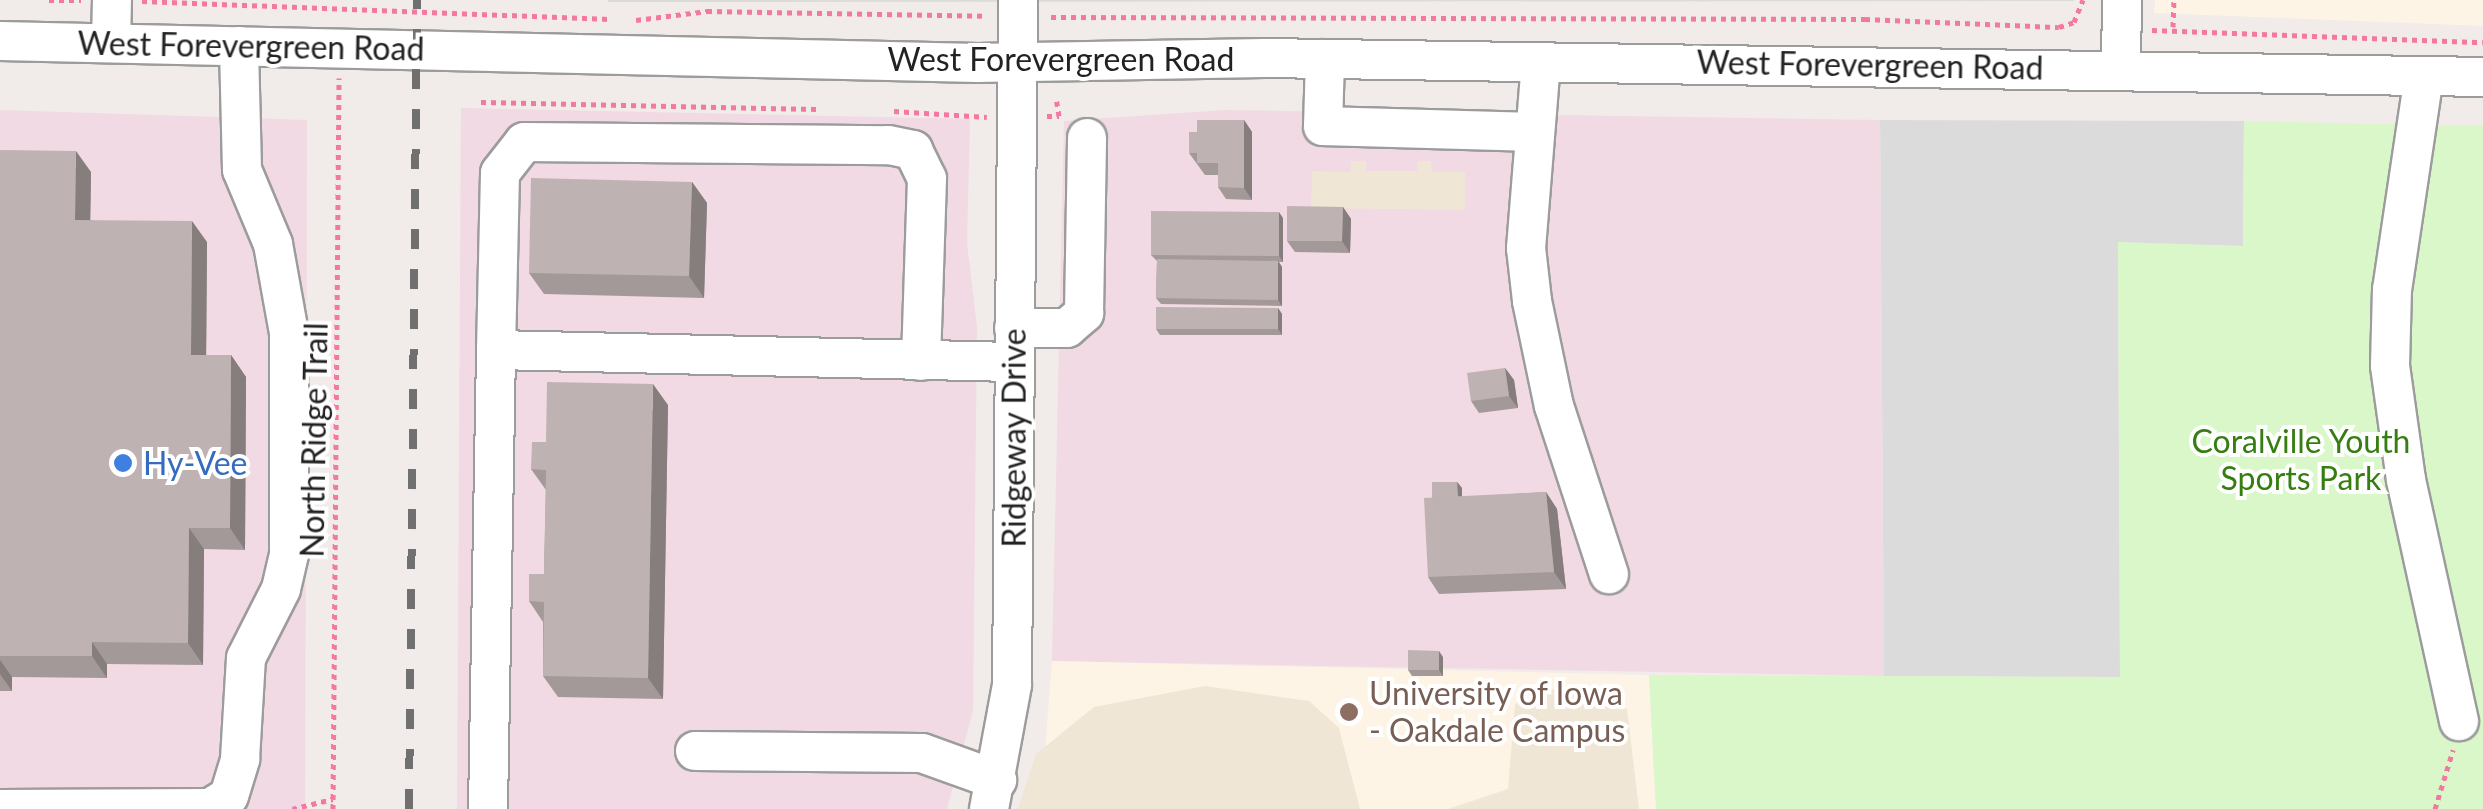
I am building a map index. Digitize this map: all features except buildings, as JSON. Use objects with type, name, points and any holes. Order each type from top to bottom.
[{"type":"street","points":[[2121,68],[2122,0]]},
{"type":"street","points":[[111,43],[129,1]]},
{"type":"street","name":"Ridgeway Drive","points":[[993,794],[1012,685],[1018,11]]},
{"type":"street","name":"West Forevergreen Road","points":[[0,41],[1016,64],[1325,59],[2121,68],[2483,77]]},
{"type":"street","points":[[0,809],[210,808],[229,796],[240,759],[246,658],[281,589],[289,554],[289,333],[274,244],[242,170],[239,46]]},
{"type":"street","points":[[1325,59],[1323,126],[1534,132]]},
{"type":"street","points":[[1541,62],[1526,248],[1532,302],[1554,406],[1609,574]]},
{"type":"street","points":[[2424,76],[2392,290],[2390,366],[2406,480],[2459,720]]},
{"type":"street","points":[[496,350],[921,361],[1014,345],[1066,328],[1084,313],[1087,138]]},
{"type":"street","points":[[488,809],[500,173],[524,142],[888,146],[913,150],[927,179],[921,361]]},
{"type":"street","points":[[695,751],[922,753],[993,794]]},
{"type":"path","points":[[49,0],[78,0]]},
{"type":"path","points":[[633,20],[708,11],[1018,11],[1865,20],[2059,27],[2076,25],[2083,0]]},
{"type":"path","points":[[2173,27],[2174,0]]},
{"type":"path","points":[[129,1],[614,20]]},
{"type":"path","points":[[2161,30],[2173,27],[2483,42]]},
{"type":"path","name":"North Ridge Trail","points":[[333,809],[339,72]]},
{"type":"path","points":[[1044,116],[1059,116],[1056,98]]},
{"type":"path","points":[[481,102],[820,109]]},
{"type":"path","points":[[880,110],[988,118]]},
{"type":"path","points":[[2435,809],[2459,720]]},
{"type":"path","points":[[292,809],[333,799]]},
{"type":"shaded area","points":[[2074,0],[2074,1],[608,2]]},
{"type":"shaded area","points":[[2155,0],[2483,0],[2483,26],[2154,13]]},
{"type":"shaded area","points":[[461,108],[970,119],[967,243],[977,327],[973,710],[947,809],[457,809]]},
{"type":"shaded area","points":[[0,110],[307,120],[305,809],[0,809]]},
{"type":"shaded area","points":[[1225,110],[1880,120],[1884,676],[1052,661],[1064,121]]},
{"type":"shaded area","points":[[1880,120],[2244,121],[2243,246],[2118,243],[2120,677],[1884,676]]},
{"type":"shaded area","points":[[1351,161],[1366,161],[1366,171],[1417,171],[1418,161],[1431,161],[1432,172],[1465,172],[1465,210],[1311,208],[1312,171],[1351,172]]},
{"type":"shaded area","name":"University of Iowa - Oakdale Campus","points":[[1052,661],[1649,675],[1656,809],[1022,809],[1045,749]]},
{"type":"shaded area","points":[[1205,686],[1309,701],[1339,728],[1360,809],[1018,809],[1036,754],[1094,707]]},
{"type":"shaded area","points":[[1550,689],[1591,690],[1627,709],[1639,809],[1448,809],[1508,789],[1515,704]]},
{"type":"green space","name":"Coralville Youth Sports Park","points":[[2244,121],[2483,126],[2483,809],[1656,809],[1649,675],[2120,677],[2118,242],[2243,246]]},
{"type":"railway","points":[[409,809],[417,0]]},
{"type":"place","name":"Hy-Vee","points":[[123,463]]},
{"type":"place","name":"University of Iowa - Oakdale Campus","points":[[1349,712]]}]
